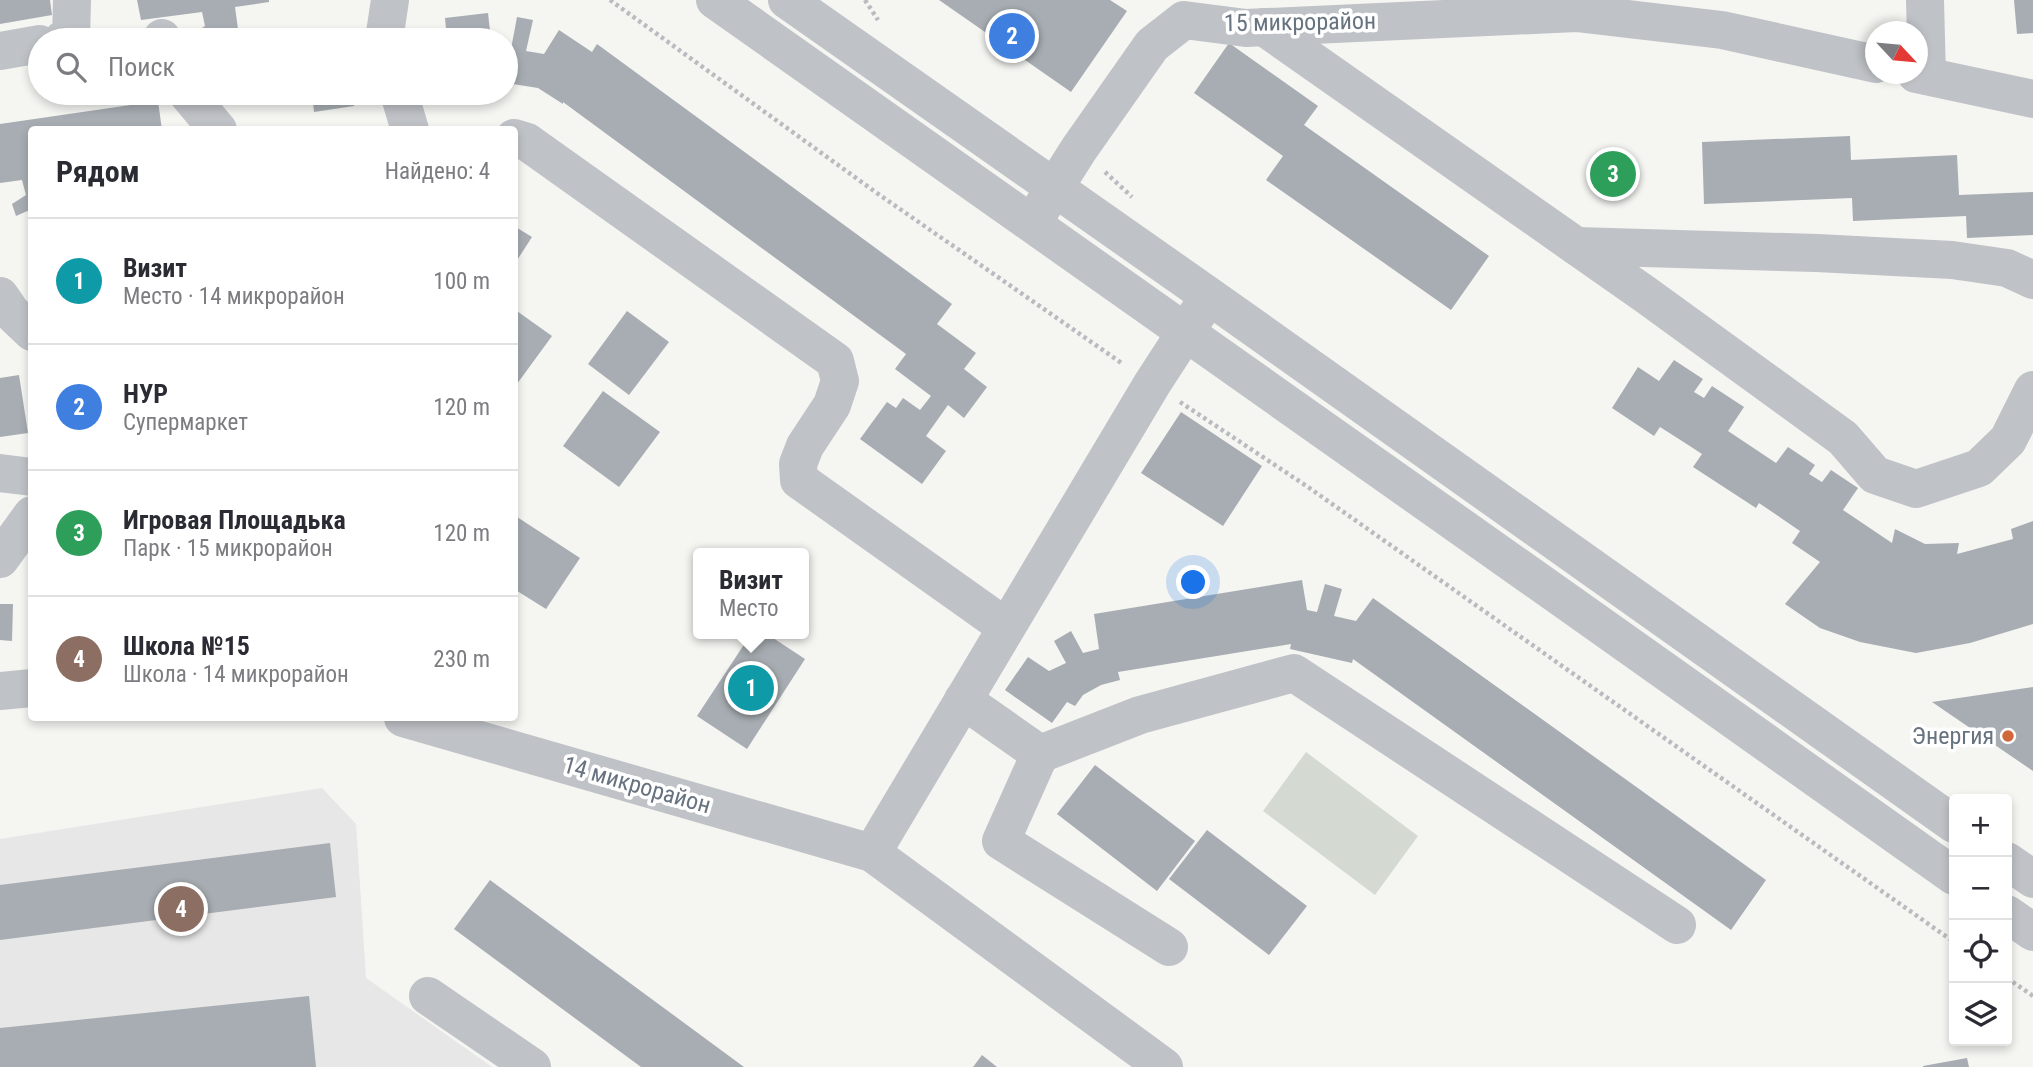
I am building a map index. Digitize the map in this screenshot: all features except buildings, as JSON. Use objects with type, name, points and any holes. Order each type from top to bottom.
[{"type":"street","points":[[71,28],[72,0]]},
{"type":"street","points":[[386,28],[390,0]]},
{"type":"street","points":[[715,0],[1949,872]]},
{"type":"street","points":[[787,0],[1949,820]]},
{"type":"street","points":[[1924,21],[1925,0]]},
{"type":"street","name":"15 микрорайон","points":[[1032,222],[1152,45],[1184,20],[1246,28],[1615,9],[1724,15],[1865,61]]},
{"type":"street","points":[[1264,27],[1843,438],[1875,475],[1916,489],[1979,468],[2008,440],[2033,390]]},
{"type":"street","points":[[0,51],[28,46]]},
{"type":"street","points":[[1928,76],[2033,99]]},
{"type":"street","points":[[197,105],[215,126]]},
{"type":"street","points":[[403,105],[409,126]]},
{"type":"street","points":[[518,139],[527,142],[835,361],[840,381],[832,405],[805,446],[798,464],[799,480],[1006,627]]},
{"type":"street","points":[[1576,246],[1952,260],[2007,268],[2033,280]]},
{"type":"street","points":[[1164,1067],[872,853],[1152,384],[1209,296]]},
{"type":"street","points":[[0,473],[28,476]]},
{"type":"street","points":[[0,559],[28,520]]},
{"type":"street","points":[[1169,947],[1001,841],[1040,754],[1140,715],[1294,673],[1677,925]]},
{"type":"street","points":[[0,691],[28,688]]},
{"type":"street","points":[[963,700],[1040,754]]},
{"type":"street","name":"14 микрорайон","points":[[412,721],[872,853]]},
{"type":"street","points":[[2012,864],[2033,879]]},
{"type":"street","points":[[2012,917],[2033,932]]},
{"type":"street","points":[[428,996],[532,1067]]},
{"type":"path","points":[[610,0],[874,191],[1152,384],[1308,487],[1949,938]]},
{"type":"path","points":[[2012,981],[2033,996]]},
{"type":"shaded area","points":[[1306,752],[1418,836],[1375,895],[1263,811]]},
{"type":"shaded area","points":[[322,788],[356,824],[366,978],[492,1067],[0,1067],[0,839]]},
{"type":"place","name":"НУР","points":[[1012,36]]},
{"type":"place","name":"Игровая Площадька","points":[[1613,174]]},
{"type":"place","name":"Визит","points":[[751,688]]},
{"type":"place","name":"Энергия","points":[[2008,736]]},
{"type":"place","name":"Школа №15","points":[[181,909]]}]
